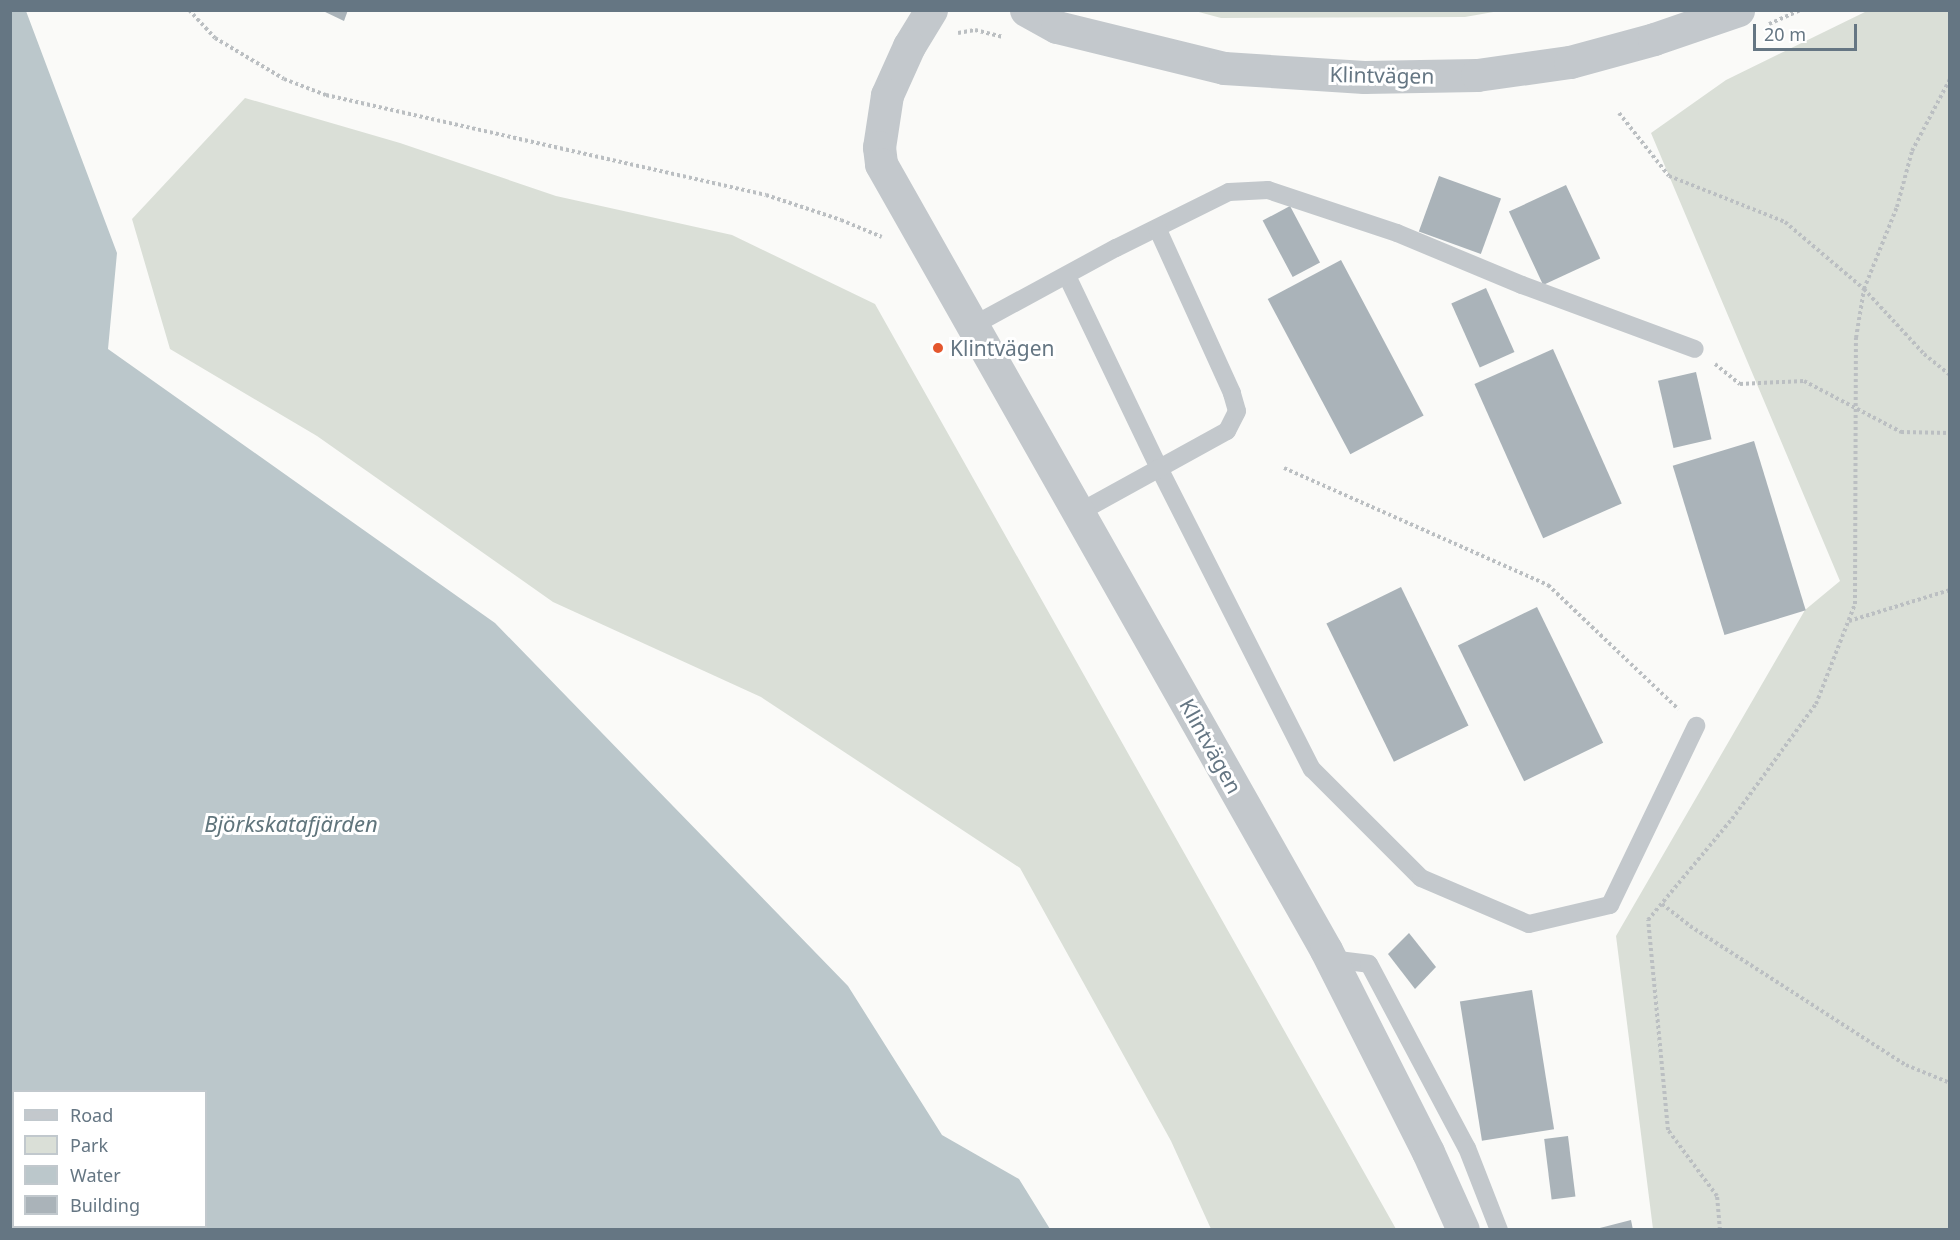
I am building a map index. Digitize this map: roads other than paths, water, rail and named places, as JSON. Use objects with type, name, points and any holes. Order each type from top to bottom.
[{"type":"street","name":"Klintvägen","points":[[931,10],[909,46],[887,95],[879,147],[881,164],[1080,512],[1330,959],[1428,1152],[1463,1230]]},
{"type":"street","name":"Klintvägen","points":[[1026,10],[1057,27],[1224,68],[1364,77],[1477,75],[1570,62],[1654,39],[1738,10]]},
{"type":"lane","points":[[974,325],[1228,192],[1268,190],[1396,233],[1522,285],[1695,349]]},
{"type":"lane","points":[[1080,512],[1227,430],[1238,411],[1157,228]]},
{"type":"lane","points":[[1067,276],[1159,468],[1312,769],[1421,878],[1529,924],[1610,905],[1696,726]]},
{"type":"lane","points":[[1330,959],[1369,964],[1467,1148],[1499,1230]]},
{"type":"water","name":"Björkskatafjärden","points":[[10,11],[26,11],[117,253],[108,349],[495,623],[848,986],[942,1135],[1019,1179],[1050,1229],[11,1229]]},
{"type":"place","name":"Klintvägen","points":[[938,348]]}]
